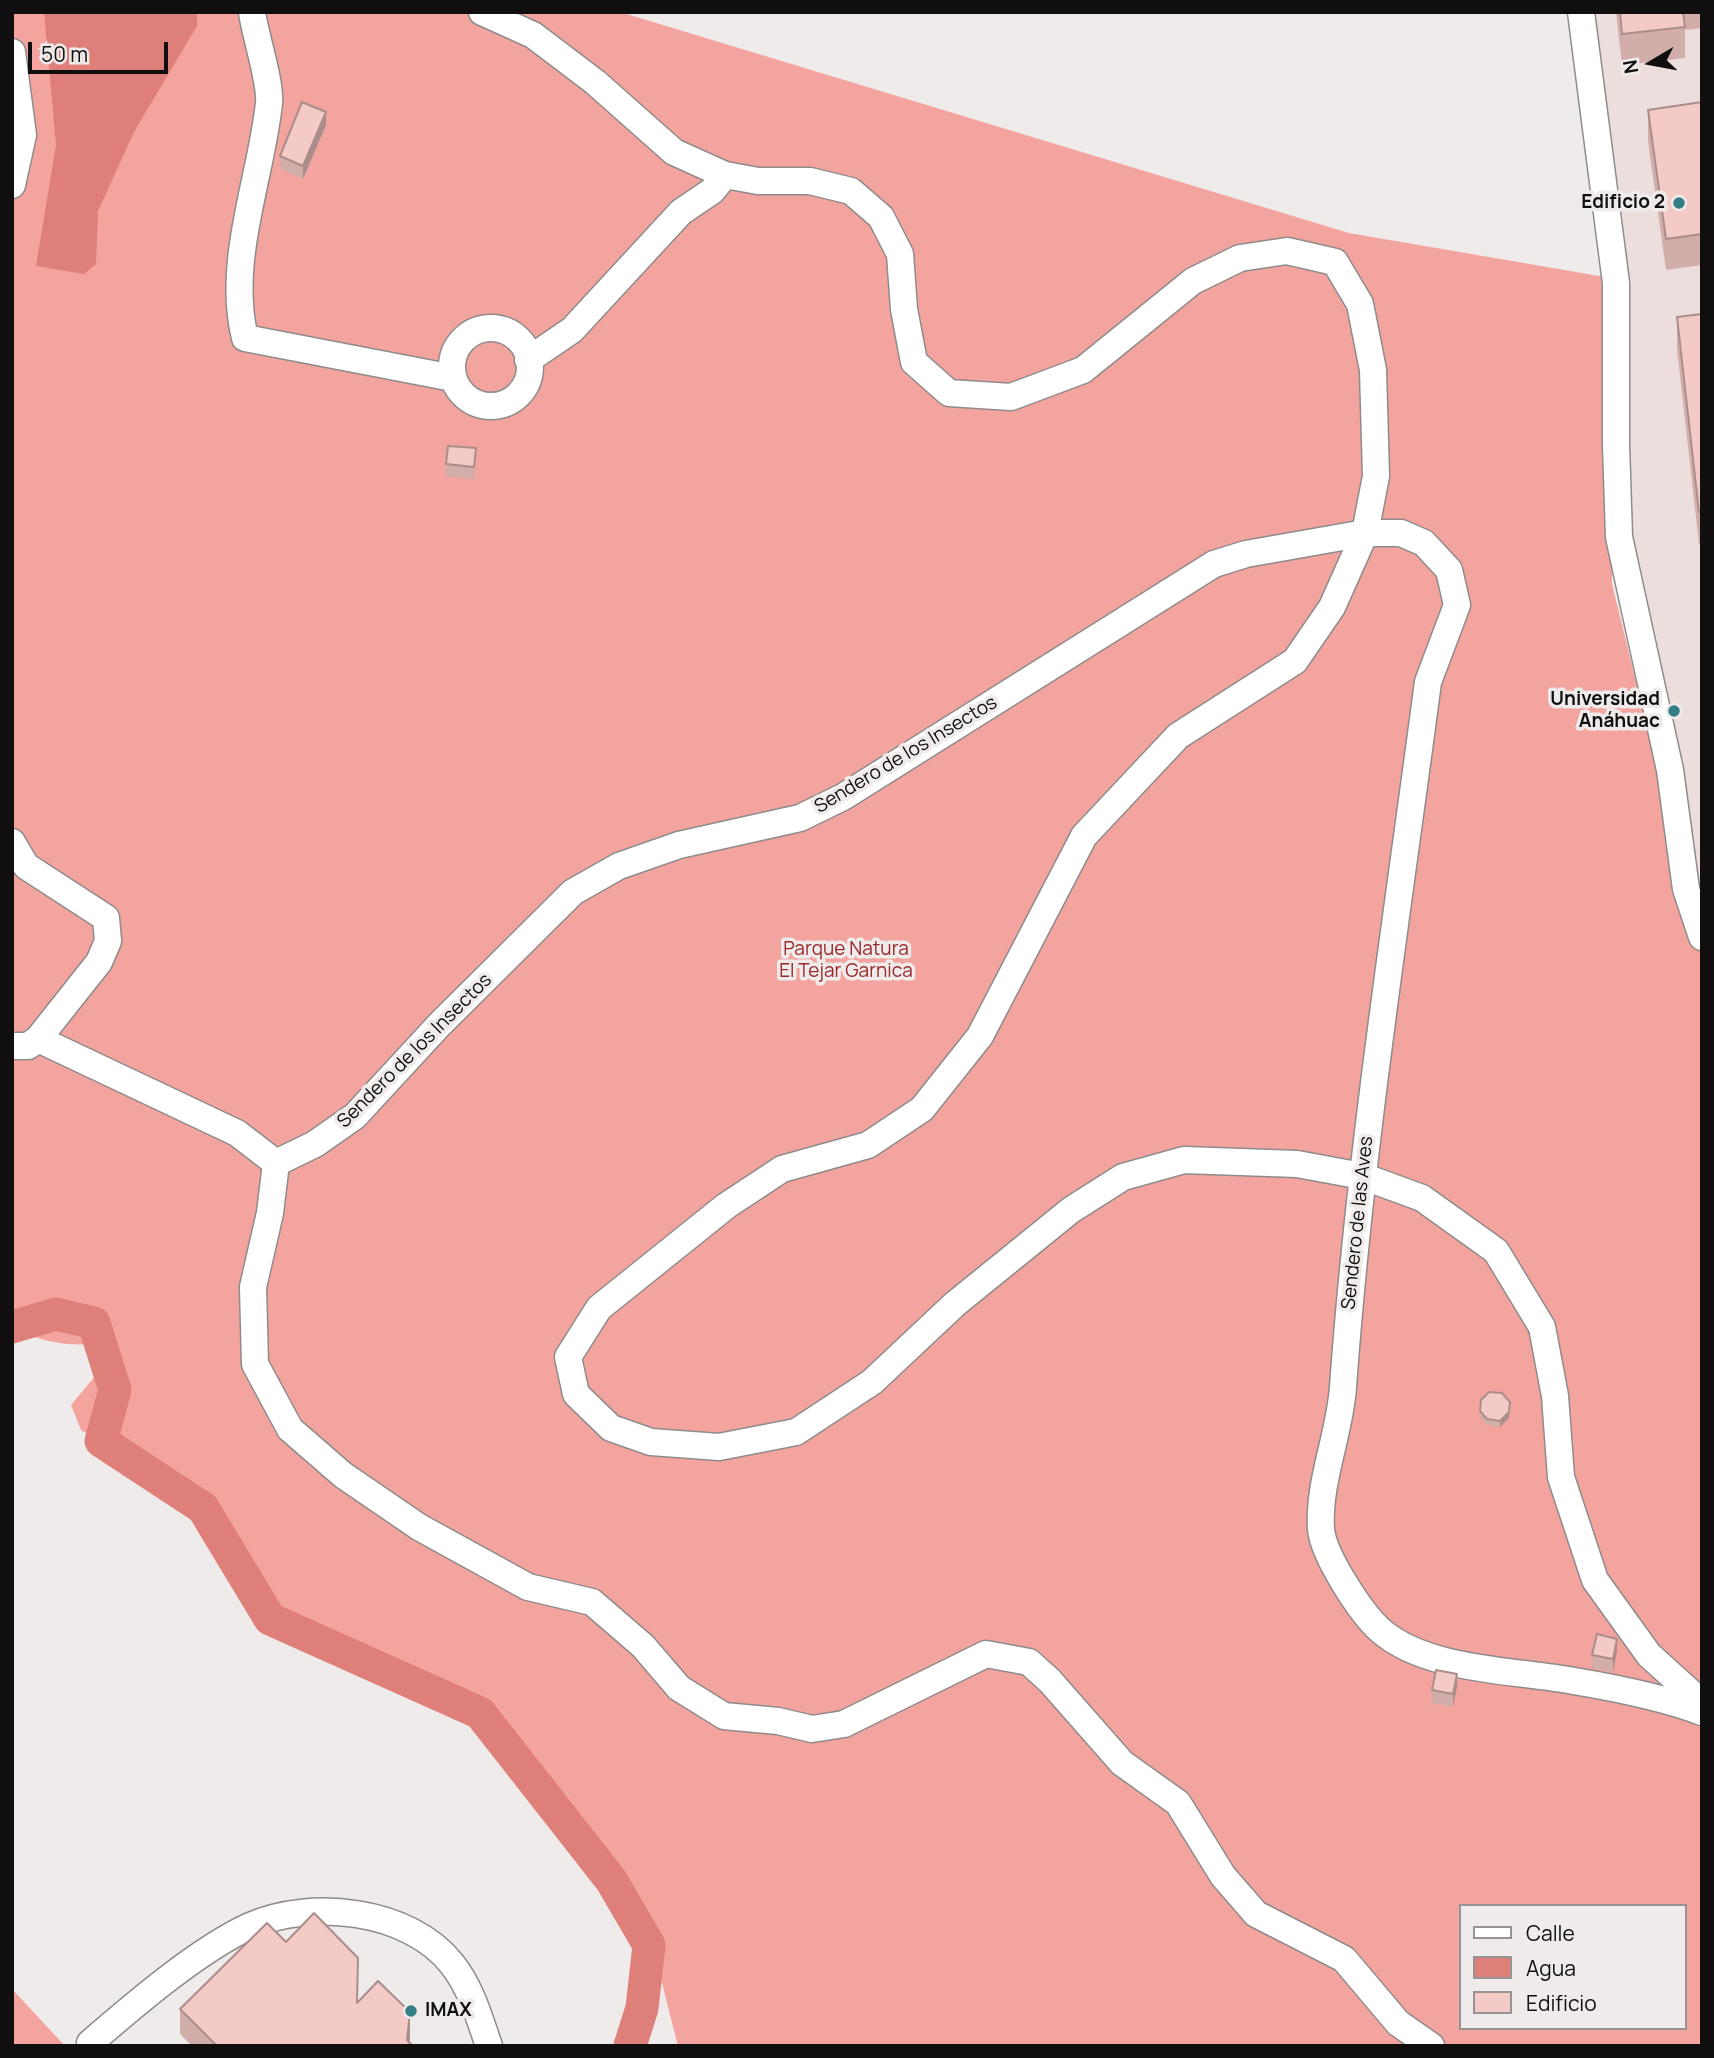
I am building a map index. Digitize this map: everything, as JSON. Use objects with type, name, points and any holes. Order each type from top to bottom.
[{"type":"street","points":[[252,12],[269,100],[246,232],[240,320],[245,338],[453,378],[469,398],[494,406],[518,396],[526,385],[530,373],[526,348],[508,331],[483,329],[471,333],[456,352],[453,378]]},
{"type":"street","points":[[482,12],[533,35],[595,82],[674,152],[725,176],[758,181],[810,181],[851,191],[881,217],[900,254],[904,309],[914,362],[949,393],[1011,397],[1083,370],[1193,281],[1240,258],[1287,251],[1335,262],[1360,304],[1373,370],[1376,476],[1365,533],[1332,607],[1296,661],[1178,736],[1084,836],[980,1037],[922,1109],[868,1145],[782,1169],[726,1206],[644,1270],[599,1308],[568,1357],[576,1394],[611,1428],[650,1442],[719,1447],[796,1432],[872,1382],[955,1304],[1071,1210],[1123,1177],[1184,1160],[1297,1164],[1362,1176],[1422,1198],[1496,1251],[1542,1327],[1555,1396],[1561,1477],[1595,1580],[1649,1655],[1702,1703]]},
{"type":"street","points":[[1581,12],[1616,283],[1619,537],[1670,770],[1686,889],[1702,937]]},
{"type":"street","points":[[12,52],[23,135],[12,184]]},
{"type":"street","points":[[528,360],[572,330],[673,221],[712,191],[725,176]]},
{"type":"street","name":"Sendero de los Insectos","points":[[276,1163],[315,1144],[355,1116],[439,1025],[573,892],[619,866],[679,845],[800,818],[832,802],[1214,564],[1246,554],[1365,533]]},
{"type":"street","name":"Sendero de las Aves","points":[[1365,533],[1401,533],[1424,543],[1449,570],[1457,605],[1428,682],[1362,1176],[1342,1398],[1326,1474],[1321,1531],[1342,1580],[1379,1629],[1413,1653],[1577,1681],[1702,1712]]},
{"type":"street","points":[[12,842],[26,866],[106,918],[108,941],[99,962],[25,1043],[236,1133],[276,1163],[270,1213],[253,1287],[255,1364],[290,1429],[343,1475],[419,1527],[528,1587],[592,1601],[643,1646],[679,1688],[724,1716],[778,1721],[812,1729],[844,1724],[986,1654],[1029,1661],[1122,1763],[1178,1803],[1223,1876],[1255,1914],[1344,1959],[1398,2023],[1430,2046]]},
{"type":"street","points":[[90,2043],[142,1998],[248,1927],[283,1915],[321,1912],[364,1916],[415,1933],[451,1962],[468,1987],[489,2046]]},
{"type":"shaded area","name":"Universidad Anáhuac","points":[[1572,12],[1702,12],[1702,975],[1608,489],[1601,268]]},
{"type":"green space","name":"Parque Natura El Tejar Garnica","points":[[12,12],[620,12],[1349,233],[1611,278],[1612,584],[1702,951],[1702,2046],[678,2046],[649,1932],[608,1871],[556,1831],[490,1717],[436,1688],[341,1669],[307,1631],[259,1615],[220,1560],[182,1483],[134,1464],[81,1430],[71,1405],[106,1363],[104,1343],[80,1345],[56,1342],[22,1331],[12,1324]]},
{"type":"green space","points":[[12,1989],[65,2046],[12,2046]]},
{"type":"water","points":[[44,12],[197,12],[197,26],[134,132],[98,211],[96,264],[84,274],[36,266],[56,145]]},
{"type":"building","points":[[1620,12],[1683,12],[1685,27],[1622,34]]},
{"type":"building","points":[[302,102],[326,112],[303,166],[280,156]]},
{"type":"building","name":"Edificio 2","points":[[1702,102],[1702,234],[1666,239],[1648,110]]},
{"type":"building","points":[[1702,314],[1702,512],[1699,512],[1677,317]]},
{"type":"building","points":[[448,446],[476,448],[474,467],[446,464]]},
{"type":"building","points":[[1489,1392],[1502,1393],[1510,1402],[1509,1412],[1500,1421],[1487,1419],[1480,1411],[1481,1400]]},
{"type":"building","points":[[1597,1634],[1617,1639],[1613,1659],[1592,1655]]},
{"type":"building","points":[[1436,1670],[1457,1674],[1453,1694],[1432,1690]]},
{"type":"building","points":[[314,1913],[358,1958],[357,2003],[378,1981],[410,2012],[407,2040],[413,2046],[217,2046],[180,2009],[267,1923],[286,1942]]},
{"type":"waterway","points":[[12,1327],[56,1314],[94,1323],[115,1390],[101,1441],[203,1508],[270,1619],[480,1713],[611,1880],[649,1945],[642,2008],[630,2046]]},
{"type":"place","name":"Edificio 2","points":[[1679,203]]},
{"type":"place","name":"Universidad Anáhuac","points":[[1674,711]]},
{"type":"place","name":"IMAX","points":[[411,2011]]}]
